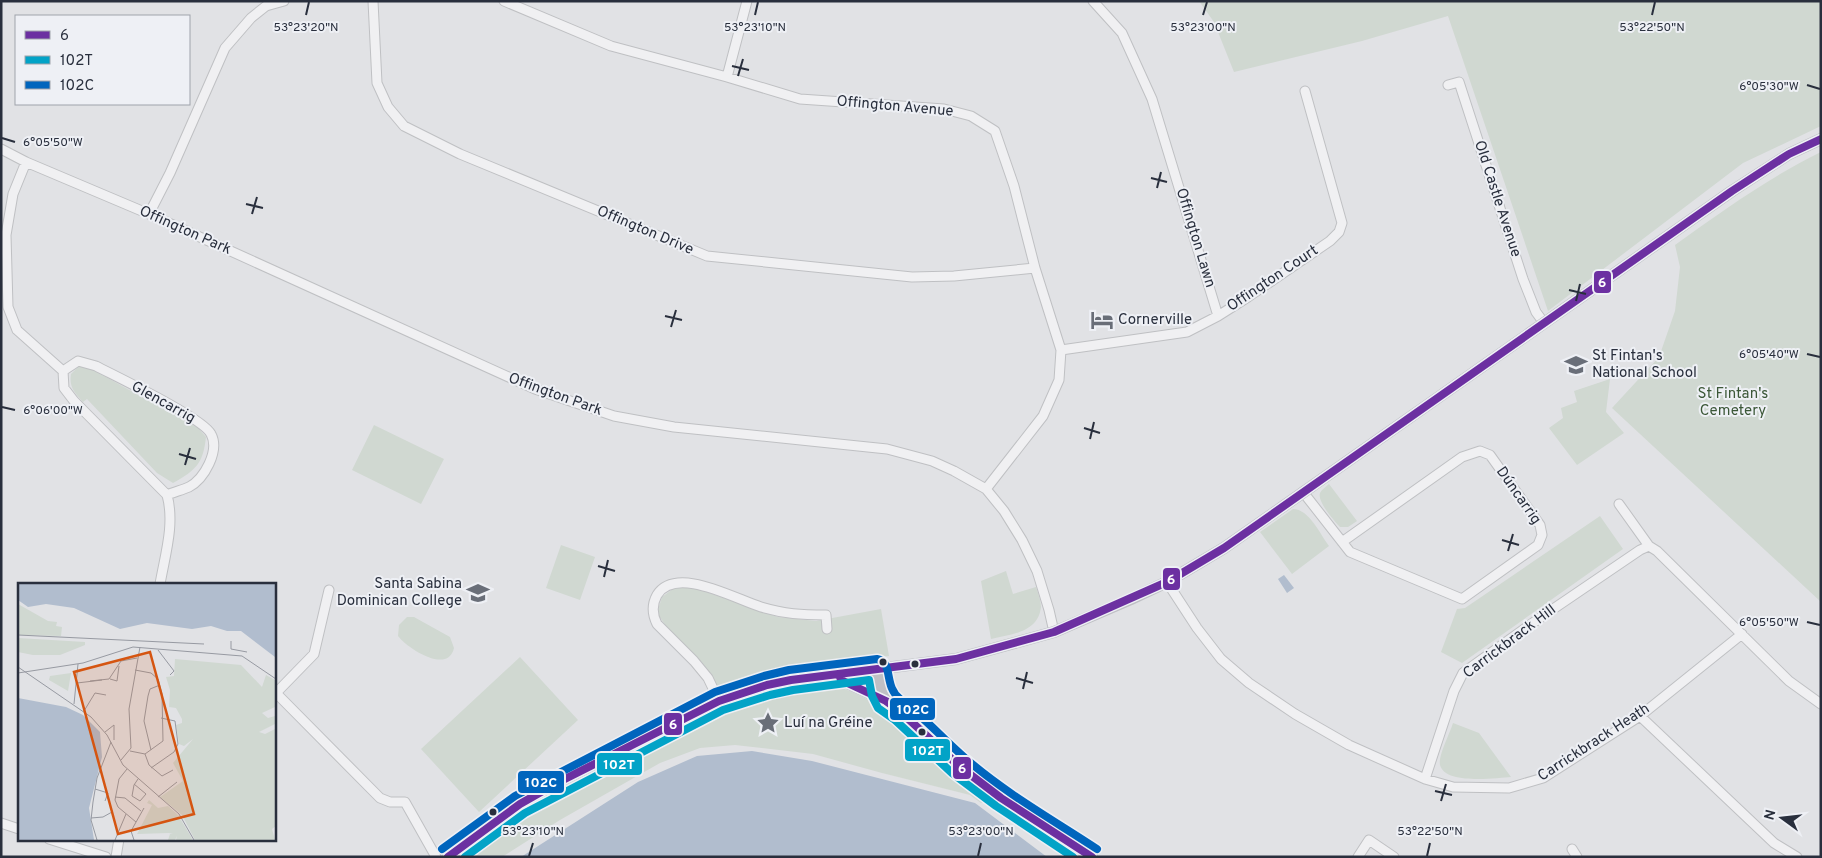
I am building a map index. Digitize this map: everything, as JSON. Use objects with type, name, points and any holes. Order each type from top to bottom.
[{"type":"main road","points":[[448,857],[520,804],[719,701],[767,685],[956,659],[1054,632],[1110,610],[1167,582],[1224,548],[1732,191],[1789,154],[1821,139]]},
{"type":"main road","points":[[877,669],[881,692],[886,701]]},
{"type":"main road","points":[[839,674],[841,680],[886,701],[901,712],[959,766],[1001,798],[1092,857]]},
{"type":"street","points":[[150,214],[170,174],[225,48],[251,18],[266,6],[284,1]]},
{"type":"street","name":"Offington Drive","points":[[373,1],[377,83],[388,106],[404,126],[460,154],[707,256],[912,277],[954,276],[1035,268]]},
{"type":"street","name":"Offington Avenue","points":[[504,1],[611,46],[800,99],[944,109],[971,116],[995,131],[1014,186],[1035,268],[1061,350],[1059,380],[1043,416],[986,489]]},
{"type":"street","points":[[727,77],[747,1]]},
{"type":"street","name":"Offington Lawn","points":[[1093,1],[1122,33],[1152,99],[1218,316]]},
{"type":"street","name":"Old Castle Avenue","points":[[1448,85],[1459,82],[1523,279],[1536,312],[1544,323]]},
{"type":"street","name":"Offington Court","points":[[1061,350],[1187,332],[1218,316],[1330,241],[1339,232],[1342,223],[1305,91]]},
{"type":"street","name":"Offington Park","points":[[1,149],[26,162],[150,214],[535,390],[614,416],[674,427],[887,449],[932,461],[954,470],[986,489],[1004,511],[1022,540],[1036,571],[1054,632]]},
{"type":"street","points":[[26,162],[13,194],[6,235],[8,307],[17,330],[63,371],[64,388],[74,401],[168,495],[171,509],[169,532],[160,583]]},
{"type":"street","name":"Glencarrig","points":[[63,371],[78,361],[96,366],[196,419],[212,434],[214,452],[206,471],[190,486],[168,495]]},
{"type":"street","name":"Dúncarrig","points":[[1302,492],[1342,542],[1350,552],[1462,599],[1538,545],[1542,535],[1540,524],[1490,455],[1480,451],[1462,457],[1342,542]]},
{"type":"street","points":[[1619,504],[1649,546],[1658,551],[1789,681],[1821,704]]},
{"type":"street","name":"Carrickbrack Hill","points":[[1425,779],[1454,691],[1463,673],[1537,620],[1640,550],[1649,546]]},
{"type":"street","points":[[719,701],[708,678],[657,624],[653,617],[653,606],[662,587],[670,583],[688,582],[760,607],[794,615],[826,615],[827,629]]},
{"type":"street","name":"Carrickbrack Heath","points":[[1167,582],[1197,628],[1222,659],[1249,683],[1295,714],[1349,745],[1425,779],[1453,788],[1509,788],[1528,784],[1543,778],[1640,716],[1742,634]]},
{"type":"street","points":[[329,590],[314,654],[276,693],[380,798],[390,802],[405,802],[436,857]]},
{"type":"street","points":[[1640,716],[1774,843],[1797,857]]},
{"type":"street","points":[[1,823],[18,829]]},
{"type":"street","points":[[52,840],[106,857]]},
{"type":"street","points":[[116,857],[119,840]]},
{"type":"street","points":[[1358,857],[1369,840],[1394,857]]},
{"type":"green space","points":[[1199,1],[1821,1],[1821,126],[1743,163],[1548,311],[1448,16],[1362,41],[1234,72],[1214,22]]},
{"type":"green space","name":"St Fintan's Cemetery","points":[[1821,152],[1821,602],[1612,408],[1659,357],[1675,311],[1680,267],[1675,245],[1764,184]]},
{"type":"green space","points":[[79,366],[86,366],[198,428],[206,437],[205,446],[200,460],[193,470],[173,483],[157,473],[87,399],[83,402],[75,392],[71,382],[71,374]]},
{"type":"green space","points":[[1610,379],[1606,412],[1624,433],[1577,465],[1549,428],[1563,418],[1561,408],[1577,402],[1574,391]]},
{"type":"green space","points":[[374,425],[444,459],[421,504],[352,470]]},
{"type":"green space","points":[[1329,484],[1357,521],[1348,527],[1340,527],[1321,501],[1320,493]]},
{"type":"green space","points":[[1293,509],[1299,510],[1309,518],[1329,546],[1292,574],[1260,532]]},
{"type":"green space","points":[[1600,516],[1623,549],[1462,663],[1441,652],[1457,609],[1465,608]]},
{"type":"green space","points":[[561,545],[595,557],[580,600],[546,588]]},
{"type":"green space","points":[[1006,571],[1013,594],[1036,587],[1041,607],[1039,616],[1029,627],[1015,634],[991,639],[981,581]]},
{"type":"green space","points":[[674,588],[695,588],[778,617],[816,621],[881,609],[889,656],[778,671],[718,689],[701,662],[668,629],[657,613],[662,597]]},
{"type":"green space","points":[[407,617],[414,617],[450,637],[454,648],[450,656],[444,659],[427,657],[403,641],[398,636],[399,625]]},
{"type":"green space","points":[[520,657],[578,720],[479,812],[421,749]]},
{"type":"green space","points":[[827,683],[850,691],[881,706],[952,771],[992,800],[981,803],[970,795],[813,754],[735,745],[700,748],[660,763],[560,820],[502,857],[461,857],[534,802],[646,744],[704,717],[768,692]]},
{"type":"green space","points":[[1453,723],[1479,733],[1511,777],[1472,779],[1461,778],[1444,771],[1440,761]]},
{"type":"water","points":[[1284,575],[1294,588],[1287,593],[1278,579]]},
{"type":"water","points":[[752,751],[812,761],[975,803],[1047,857],[521,857],[638,782],[697,756]]},
{"type":"transit line","name":"6","points":[[448,857],[520,804],[555,784],[719,701],[767,685],[791,680],[956,659],[1054,632],[1167,582],[1224,548],[1732,191],[1789,154],[1821,139]]},
{"type":"transit line","name":"102C","points":[[442,849],[515,796],[715,692],[789,670],[877,659],[885,665],[895,694],[980,771],[1013,795],[1097,849]]},
{"type":"transit line","name":"6","points":[[839,674],[841,680],[886,701],[901,712],[959,766],[1001,798],[1092,857]]},
{"type":"transit line","name":"102T","points":[[465,857],[525,813],[723,710],[770,695],[793,690],[869,680],[872,696],[878,708],[895,720],[952,773],[996,806],[1073,857]]},
{"type":"place","name":"Cornerville","points":[[1102,320]]},
{"type":"place","name":"St Fintan's National School","points":[[1576,365]]},
{"type":"place","name":"Santa Sabina Dominican College","points":[[478,593]]},
{"type":"place","name":"Luí na Gréine","points":[[768,723]]}]
